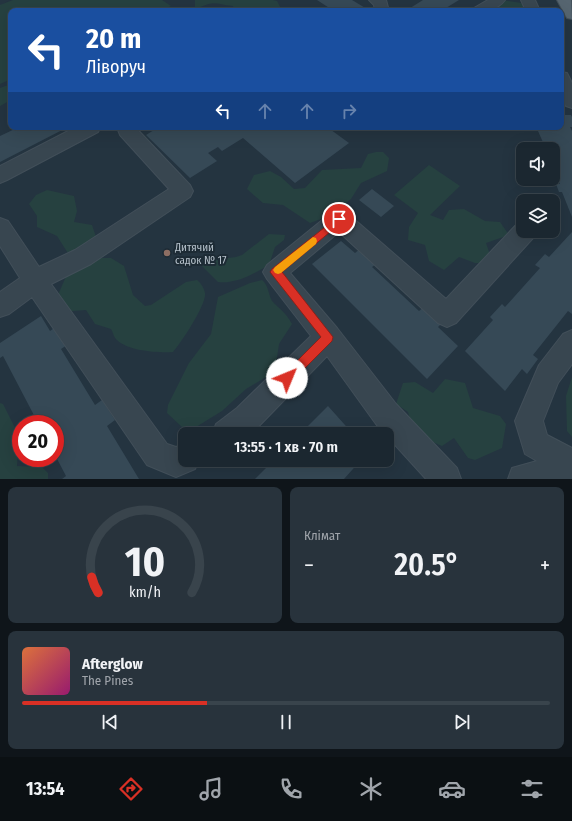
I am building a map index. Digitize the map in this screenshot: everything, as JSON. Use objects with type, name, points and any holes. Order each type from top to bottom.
[{"type":"main road","points":[[564,0],[572,15]]},
{"type":"lane","points":[[484,8],[498,0]]},
{"type":"lane","points":[[564,84],[572,102]]},
{"type":"lane","points":[[0,175],[86,130]]},
{"type":"lane","points":[[0,306],[35,281],[83,257],[183,191],[127,130]]},
{"type":"lane","points":[[446,479],[386,414],[328,337],[275,272],[339,219],[447,315],[518,238]]},
{"type":"lane","points":[[0,227],[35,281],[157,455],[178,462]]},
{"type":"lane","points":[[235,427],[247,418],[328,337]]},
{"type":"lane","points":[[572,343],[548,374],[529,421],[535,444],[572,464]]},
{"type":"lane","points":[[523,479],[572,468]]},
{"type":"green space","points":[[13,0],[162,0],[171,6],[166,8],[8,8],[8,80],[0,84],[0,5]]},
{"type":"green space","points":[[195,0],[273,0],[277,1],[280,8],[234,8],[233,6],[216,3],[195,8]]},
{"type":"green space","points":[[501,0],[521,3],[523,8],[496,8],[498,2]]},
{"type":"green space","points":[[8,85],[8,102],[0,106],[0,88]]},
{"type":"green space","points":[[383,152],[389,158],[387,171],[361,183],[351,199],[329,216],[310,223],[283,205],[263,203],[247,189],[254,175],[270,171],[281,177],[294,189],[305,188],[322,170],[361,168],[368,154]]},
{"type":"green space","points":[[429,165],[460,186],[430,215],[443,220],[449,210],[464,209],[485,221],[500,222],[509,235],[486,243],[493,263],[475,263],[459,257],[444,270],[429,261],[425,245],[408,240],[409,227],[418,213],[394,195]]},
{"type":"green space","points":[[47,190],[74,196],[77,211],[74,222],[92,225],[97,240],[71,258],[57,236],[37,227],[37,216],[29,204],[36,195]]},
{"type":"green space","points":[[269,234],[285,235],[284,240],[275,247],[269,265],[251,275],[238,280],[218,282],[202,266],[212,260],[242,255]]},
{"type":"green space","points":[[99,258],[111,258],[124,266],[133,295],[145,306],[151,305],[186,282],[197,280],[201,284],[205,293],[202,306],[182,341],[173,352],[152,352],[128,347],[116,339],[111,329],[95,324],[86,310],[61,312],[54,304],[71,265]]},
{"type":"green space","points":[[262,280],[266,285],[272,301],[285,313],[292,324],[279,344],[275,370],[246,389],[222,411],[196,427],[182,427],[167,413],[168,405],[189,363],[211,334],[218,297],[250,283]]},
{"type":"green space","points":[[572,377],[572,437],[567,431],[566,396]]},
{"type":"green space","points":[[445,379],[465,383],[473,408],[500,416],[506,424],[502,448],[475,460],[468,458],[454,438],[442,446],[414,434],[408,412],[396,404],[403,383],[415,382],[433,393]]},
{"type":"green space","points":[[0,403],[3,404],[12,422],[12,467],[42,467],[48,473],[48,479],[0,479]]},
{"type":"building","points":[[317,0],[352,0],[365,8],[329,8]]},
{"type":"building","points":[[423,0],[459,0],[446,8],[410,8]]},
{"type":"building","points":[[564,112],[565,115],[571,115],[572,117],[572,127],[570,127],[572,131],[572,217],[562,192],[559,192],[557,186],[560,186],[560,142],[543,142],[538,131],[564,130]]},
{"type":"building","points":[[13,130],[62,130],[0,162],[0,136]]},
{"type":"building","points":[[154,130],[331,130],[349,143],[295,183],[243,138],[222,151],[218,147],[208,153],[217,161],[190,178],[146,135]]},
{"type":"building","points":[[372,189],[394,206],[381,217],[359,200]]},
{"type":"building","points":[[572,232],[572,314],[568,311],[533,355],[538,359],[527,374],[522,369],[505,391],[465,351],[493,320],[490,317],[502,304],[505,307],[540,268],[535,265],[545,254],[549,257]]},
{"type":"building","points":[[341,241],[355,253],[360,249],[376,264],[372,267],[419,311],[424,307],[442,323],[438,327],[458,346],[427,379],[312,264]]},
{"type":"building","points":[[41,316],[50,331],[57,326],[67,345],[61,349],[95,405],[102,400],[115,420],[107,426],[139,479],[62,479],[66,476],[61,467],[64,467],[64,415],[34,415],[3,356],[0,358],[0,343]]},
{"type":"building","points":[[328,406],[347,427],[307,427]]},
{"type":"building","points":[[267,467],[355,467],[344,479],[255,479]]},
{"type":"slow traffic","points":[[278,270],[313,241]]},
{"type":"place","name":"Дитячий садок № 17","points":[[167,253]]},
{"type":"route","points":[[287,378],[328,337],[275,272],[339,219]]}]
